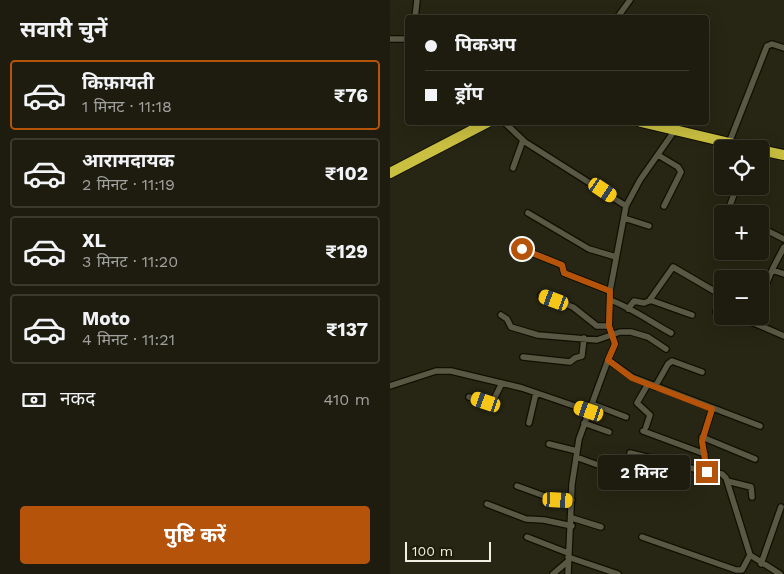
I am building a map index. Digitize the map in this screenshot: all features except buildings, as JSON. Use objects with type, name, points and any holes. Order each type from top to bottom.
[{"type":"highway","points":[[390,173],[482,125]]},
{"type":"highway","points":[[654,125],[717,140]]},
{"type":"highway","points":[[769,152],[784,155]]},
{"type":"street","points":[[415,15],[417,0]]},
{"type":"street","points":[[619,15],[630,0]]},
{"type":"street","points":[[390,39],[405,39]]},
{"type":"street","points":[[731,140],[767,46],[772,44],[784,48]]},
{"type":"street","points":[[507,125],[523,140],[626,206]]},
{"type":"street","points":[[568,574],[572,500],[577,454],[584,423],[608,360],[615,347],[609,326],[610,291],[626,206],[675,130]]},
{"type":"street","points":[[513,168],[523,140]]},
{"type":"street","points":[[658,154],[678,167],[681,172],[664,206]]},
{"type":"street","points":[[528,213],[589,250],[616,257]]},
{"type":"street","points":[[624,218],[649,226]]},
{"type":"street","points":[[769,232],[784,239]]},
{"type":"street","points":[[769,277],[784,247]]},
{"type":"street","points":[[522,249],[562,265],[564,273],[610,291]]},
{"type":"street","points":[[628,309],[634,301],[644,303],[650,300],[673,267],[714,291]]},
{"type":"street","points":[[772,270],[784,274]]},
{"type":"street","points":[[541,295],[573,308],[596,326],[609,326]]},
{"type":"street","points":[[610,300],[670,332]]},
{"type":"street","points":[[650,300],[692,315]]},
{"type":"street","points":[[501,315],[507,319],[511,327],[530,334],[602,340],[625,331],[636,333],[666,349]]},
{"type":"street","points":[[763,325],[784,336]]},
{"type":"street","points":[[524,356],[570,362],[582,356],[584,338]]},
{"type":"street","points":[[608,360],[632,378],[760,426]]},
{"type":"street","points":[[655,387],[668,364],[672,361],[702,372]]},
{"type":"street","points":[[390,386],[443,370],[502,383],[589,411]]},
{"type":"street","points":[[469,396],[492,403],[502,383]]},
{"type":"street","points":[[648,384],[637,403],[650,414],[645,429],[705,454]]},
{"type":"street","points":[[529,423],[536,393]]},
{"type":"street","points":[[592,404],[626,417]]},
{"type":"street","points":[[707,472],[702,437],[712,409]]},
{"type":"street","points":[[584,423],[609,432]]},
{"type":"street","points":[[702,437],[755,459]]},
{"type":"street","points":[[550,444],[577,454],[598,465]]},
{"type":"street","points":[[630,453],[722,474],[727,480],[750,556],[780,574]]},
{"type":"street","points":[[668,462],[664,478],[686,485]]},
{"type":"street","points":[[727,480],[751,487],[752,497]]},
{"type":"street","points":[[517,486],[550,498],[572,500]]},
{"type":"street","points":[[487,504],[526,519],[544,520],[572,526]]},
{"type":"street","points":[[761,564],[782,507]]},
{"type":"street","points":[[572,518],[601,527]]},
{"type":"street","points":[[526,537],[568,557],[618,574]]},
{"type":"street","points":[[642,537],[736,570],[742,570],[750,556]]},
{"type":"street","points":[[553,574],[568,557]]},
{"type":"route","points":[[522,249],[562,265],[562,272],[564,273],[610,291],[609,326],[615,339],[615,347],[608,360],[632,378],[712,409],[702,441],[707,472]]}]
